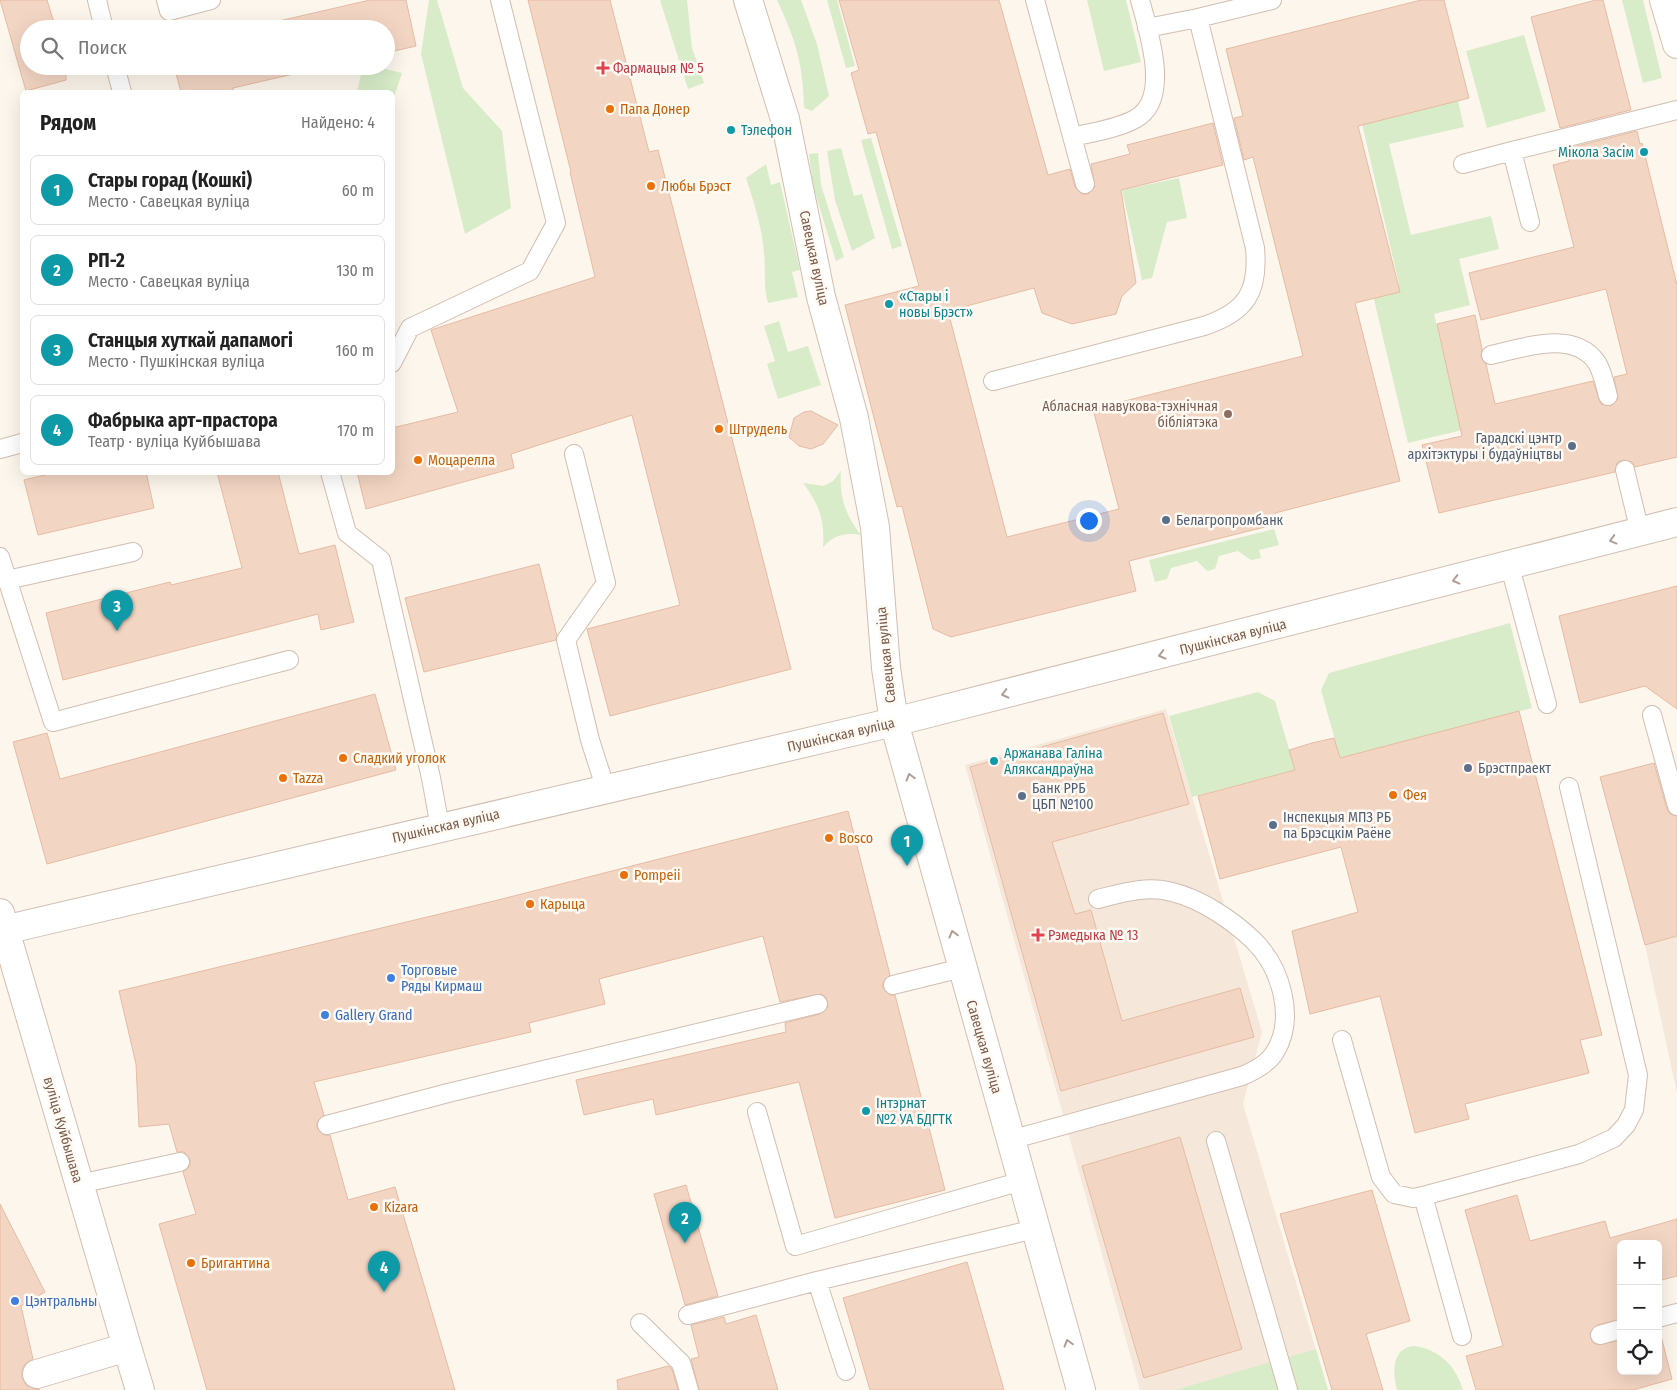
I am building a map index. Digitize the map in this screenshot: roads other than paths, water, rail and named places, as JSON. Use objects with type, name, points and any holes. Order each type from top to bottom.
[{"type":"street","name":"Савецкая вуліца","points":[[748,0],[785,119],[821,297],[854,418],[875,527],[886,668],[894,722],[1081,1390]]},
{"type":"street","points":[[1664,0],[1677,44]]},
{"type":"street","name":"Пушкінская вуліца","points":[[2,924],[606,790],[894,722],[1510,567],[1677,522]]},
{"type":"street","name":"вуліца Куйбышава","points":[[2,924],[140,1390]]},
{"type":"street","points":[[37,1374],[127,1347]]},
{"type":"lane","points":[[97,0],[102,20]]},
{"type":"lane","points":[[166,0],[169,11],[211,0]]},
{"type":"lane","points":[[395,357],[410,328],[530,271],[556,223],[500,0]]},
{"type":"lane","points":[[1035,0],[1085,184]]},
{"type":"lane","points":[[1073,137],[1137,118],[1147,107],[1153,93],[1155,78],[1147,28],[1140,0]]},
{"type":"lane","points":[[1147,28],[1272,0]]},
{"type":"lane","points":[[993,381],[1223,319],[1241,308],[1252,290],[1257,269],[1256,248],[1198,18]]},
{"type":"lane","points":[[117,75],[121,90]]},
{"type":"lane","points":[[1463,164],[1677,110]]},
{"type":"lane","points":[[1512,151],[1530,222]]},
{"type":"lane","points":[[1491,355],[1536,345],[1567,344],[1591,356],[1598,365],[1608,396]]},
{"type":"lane","points":[[0,449],[20,444]]},
{"type":"lane","points":[[574,454],[606,584],[566,640],[590,740],[606,790]]},
{"type":"lane","points":[[1625,470],[1640,532]]},
{"type":"lane","points":[[331,475],[347,533],[380,560],[431,778],[440,827]]},
{"type":"lane","points":[[7,580],[132,552]]},
{"type":"lane","points":[[0,557],[53,722],[289,660]]},
{"type":"lane","points":[[1510,567],[1547,704]]},
{"type":"lane","points":[[1652,715],[1677,806]]},
{"type":"lane","points":[[1342,1040],[1381,1177],[1394,1194],[1414,1198],[1579,1154],[1598,1147],[1614,1138],[1626,1125],[1634,1110],[1638,1075],[1569,787]]},
{"type":"lane","points":[[1010,1140],[1242,1076],[1266,1063],[1275,1053],[1280,1041],[1285,1011],[1283,994],[1276,975],[1254,940],[1199,903],[1172,892],[1142,889],[1098,899]]},
{"type":"lane","points":[[893,986],[962,968]]},
{"type":"lane","points":[[326,1125],[448,1093],[818,1004]]},
{"type":"lane","points":[[757,1112],[795,1246],[1022,1181]]},
{"type":"lane","points":[[1216,1141],[1288,1390]]},
{"type":"lane","points":[[79,1184],[180,1162]]},
{"type":"lane","points":[[1423,1196],[1462,1336]]},
{"type":"lane","points":[[688,1316],[817,1281],[1035,1229]]},
{"type":"lane","points":[[817,1281],[846,1371]]},
{"type":"lane","points":[[1662,1317],[1677,1313]]},
{"type":"lane","points":[[640,1323],[681,1363],[689,1390]]},
{"type":"lane","points":[[1600,1335],[1618,1330]]},
{"type":"place","name":"Фармацыя № 5","points":[[603,68]]},
{"type":"place","name":"Папа Донер","points":[[610,109]]},
{"type":"place","name":"Тэлефон","points":[[731,130]]},
{"type":"place","name":"Мікола Засім","points":[[1644,152]]},
{"type":"place","name":"Любы Брэст","points":[[651,186]]},
{"type":"place","name":"«Стары і новы Брэст»","points":[[889,304]]},
{"type":"place","name":"Абласная навукова-тэхнічная бібліятэка","points":[[1228,414]]},
{"type":"place","name":"Штрудель","points":[[719,429]]},
{"type":"place","name":"Гарадскі цэнтр архітэктуры і будаўніцтвы","points":[[1572,446]]},
{"type":"place","name":"Моцарелла","points":[[418,460]]},
{"type":"place","name":"Белагропромбанк","points":[[1166,520]]},
{"type":"place","name":"Станцыя хуткай дапамогі","points":[[117,631]]},
{"type":"place","name":"Сладкий уголок","points":[[343,758]]},
{"type":"place","name":"Аржанава Галіна Аляксандраўна","points":[[994,761]]},
{"type":"place","name":"Брэстпраект","points":[[1468,768]]},
{"type":"place","name":"Tazza","points":[[283,778]]},
{"type":"place","name":"Фея","points":[[1393,795]]},
{"type":"place","name":"Банк РРБ ЦБП №100","points":[[1022,796]]},
{"type":"place","name":"Інспекцыя МПЗ РБ па Брэсцкім Раёне","points":[[1273,825]]},
{"type":"place","name":"Bosco","points":[[829,838]]},
{"type":"place","name":"Стары горад (Кошкі)","points":[[907,866]]},
{"type":"place","name":"Pompeii","points":[[624,875]]},
{"type":"place","name":"Карыца","points":[[530,904]]},
{"type":"place","name":"Рэмедыка № 13","points":[[1038,935]]},
{"type":"place","name":"Торговые Ряды Кирмаш","points":[[391,978]]},
{"type":"place","name":"Gallery Grand","points":[[325,1015]]},
{"type":"place","name":"Інтэрнат №2 УА БДГТК","points":[[866,1111]]},
{"type":"place","name":"Kizara","points":[[374,1207]]},
{"type":"place","name":"РП-2","points":[[685,1243]]},
{"type":"place","name":"Бригантина","points":[[191,1263]]},
{"type":"place","name":"Фабрыка арт-прастора","points":[[384,1292]]},
{"type":"place","name":"Цэнтральны","points":[[15,1301]]}]
